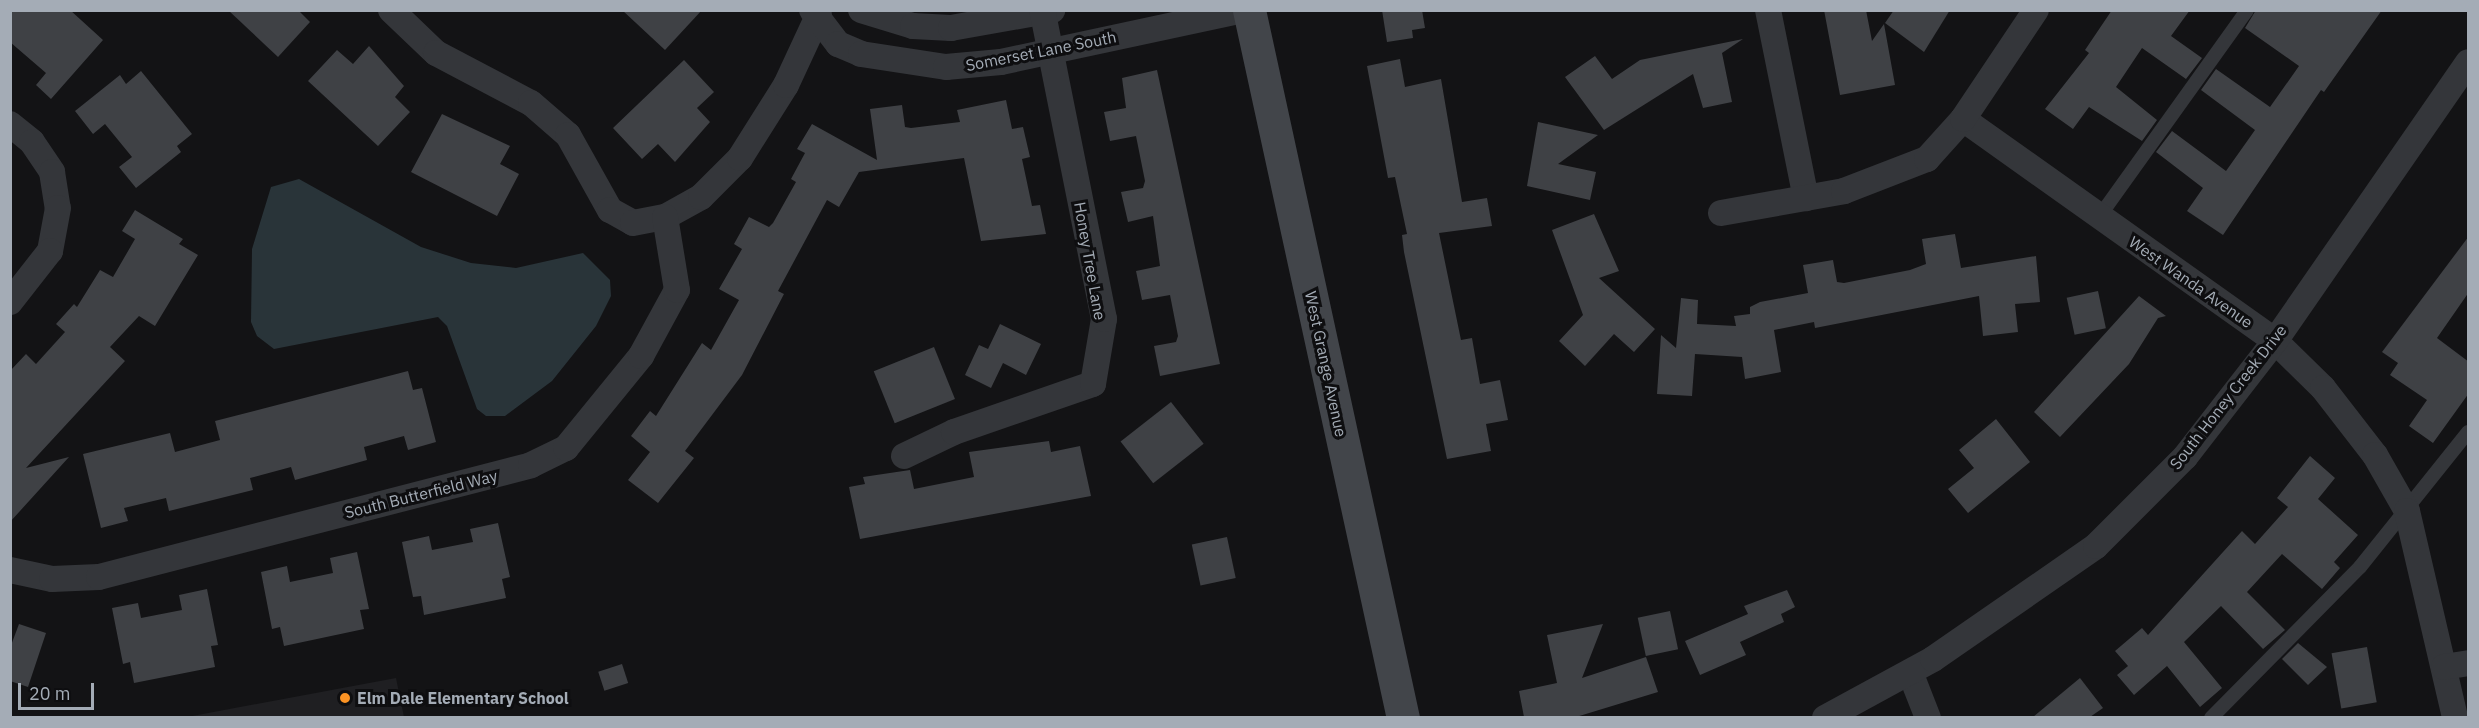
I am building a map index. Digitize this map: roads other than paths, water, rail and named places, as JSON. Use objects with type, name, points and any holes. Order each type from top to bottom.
[{"type":"street","points":[[391,10],[436,53],[531,103],[568,135],[610,210],[633,223],[665,217],[701,197],[740,158],[786,85],[824,12]]},
{"type":"street","points":[[861,10],[913,26],[951,28],[1046,11]]},
{"type":"street","name":"Somerset Lane South","points":[[824,12],[838,44],[917,66],[973,66],[1050,52],[1244,10]]},
{"type":"street","name":"West Grange Avenue","points":[[1249,10],[1403,717]]},
{"type":"street","points":[[1768,10],[1806,198]]},
{"type":"street","points":[[1721,213],[1806,198],[1895,175],[1927,159],[1963,119],[2036,10]]},
{"type":"street","name":"Honey Tree Lane","points":[[904,456],[954,432],[1094,384],[1104,319],[1050,52],[1046,11]]},
{"type":"street","name":"South Honey Creek Drive","points":[[1825,717],[1910,672],[2096,546],[2185,456],[2275,340],[2469,62]]},
{"type":"street","name":"West Wanda Avenue","points":[[1963,119],[2275,340],[2323,388],[2368,446],[2407,512],[2456,665],[2455,717]]},
{"type":"street","points":[[10,124],[32,142],[52,172],[58,208],[50,251],[10,302]]},
{"type":"street","name":"South Butterfield Way","points":[[10,570],[52,579],[99,577],[531,465],[566,448],[640,356],[677,290],[665,217]]},
{"type":"street","points":[[1910,672],[1928,717]]},
{"type":"lane","points":[[2099,217],[2247,10]]},
{"type":"lane","points":[[2211,717],[2360,567],[2407,512],[2469,432]]},
{"type":"place","name":"Elm Dale Elementary School","points":[[345,698]]}]
